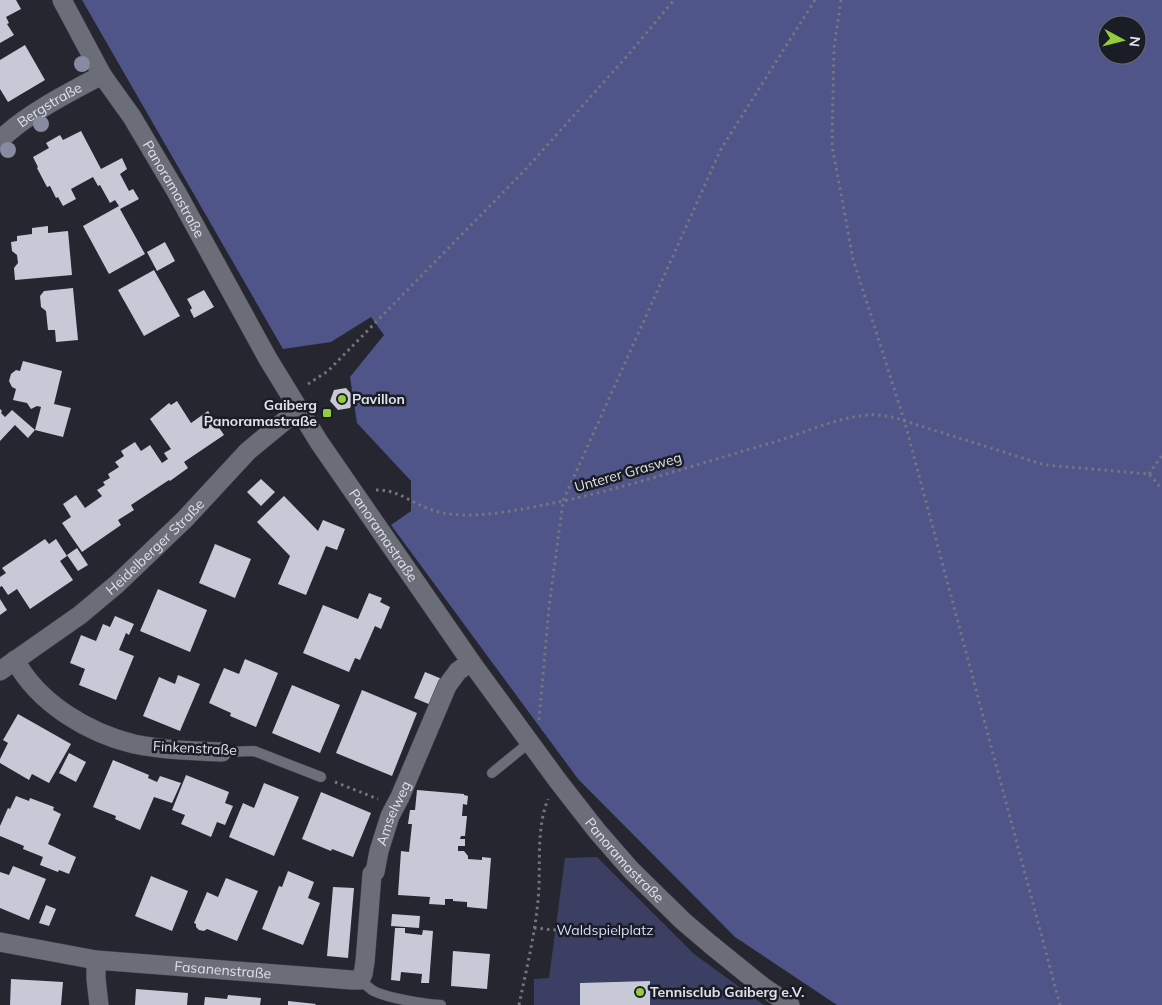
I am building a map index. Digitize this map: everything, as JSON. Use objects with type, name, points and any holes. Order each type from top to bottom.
[{"type":"street","name":"Panoramastraße","points":[[62,0],[102,75],[132,118],[172,185],[268,359],[355,495],[471,662],[558,781],[597,831],[631,870],[677,915],[733,963],[790,1005]]},
{"type":"street","name":"Bergstraße","points":[[0,140],[20,123],[102,75]]},
{"type":"street","name":"Heidelberger Straße","points":[[8,666],[118,584],[185,519],[294,401]]},
{"type":"street","name":"Amselweg","points":[[360,980],[365,962],[372,874],[375,872],[383,837],[447,686],[458,671],[471,662]]},
{"type":"street","name":"Finkenstraße","points":[[8,666],[30,683],[45,698],[69,716],[90,728],[135,744],[165,749],[222,752]]},
{"type":"street","name":"Fasanenstraße","points":[[0,942],[96,960],[360,980]]},
{"type":"street","points":[[96,960],[99,1005]]},
{"type":"lane","points":[[492,773],[533,747]]},
{"type":"lane","name":"Finkenstraße","points":[[222,752],[254,751],[321,777]]},
{"type":"lane","name":"Fasanenstraße","points":[[360,980],[378,992],[417,1002],[441,1005]]},
{"type":"path","points":[[294,401],[328,371],[470,228],[577,113],[674,0]]},
{"type":"path","points":[[533,747],[549,607],[564,501],[721,149],[815,0]]},
{"type":"path","points":[[841,0],[834,48],[832,145],[853,259],[904,423],[1060,1005]]},
{"type":"path","name":"Unterer Grasweg","points":[[355,495],[371,490],[384,490],[395,492],[434,511],[459,514],[501,512],[564,501],[850,418],[870,415],[892,417],[904,423],[1045,465],[1150,474]]},
{"type":"path","points":[[1162,455],[1150,474],[1162,489]]},
{"type":"path","points":[[321,777],[395,806]]},
{"type":"path","points":[[519,1005],[534,928],[539,887],[539,852],[542,819],[546,804],[558,781]]},
{"type":"path","points":[[534,928],[556,930]]},
{"type":"green space","name":"Waldspielplatz","points":[[597,857],[694,954],[764,1005],[534,1005],[534,979],[549,978],[565,858]]},
{"type":"shaded area","points":[[82,0],[1162,0],[1162,1005],[837,1005],[735,937],[578,779],[391,525],[411,511],[411,481],[357,423],[350,377],[384,335],[371,317],[331,342],[283,349]]},
{"type":"building","points":[[0,0],[16,0],[21,9],[6,17],[9,23],[7,24],[14,35],[0,43]]},
{"type":"building","points":[[25,45],[45,80],[8,102],[0,89],[0,60]]},
{"type":"building","points":[[81,131],[101,169],[122,158],[127,169],[120,174],[129,191],[133,189],[139,199],[120,209],[145,254],[109,274],[83,226],[119,206],[115,200],[110,203],[93,177],[71,189],[76,199],[63,206],[58,197],[56,198],[50,186],[47,187],[33,157],[49,148],[46,143],[60,135],[63,140]]},
{"type":"building","points":[[48,226],[48,233],[68,231],[72,275],[15,280],[14,268],[18,263],[17,255],[12,251],[11,242],[17,241],[17,236],[32,234],[32,228]]},
{"type":"building","points":[[165,242],[175,261],[157,271],[147,252]]},
{"type":"building","points":[[154,270],[180,316],[144,336],[118,290]]},
{"type":"building","points":[[73,288],[78,340],[56,342],[55,330],[48,330],[46,311],[41,307],[40,296],[44,291]]},
{"type":"building","points":[[204,290],[214,307],[194,318],[190,310],[192,308],[187,299]]},
{"type":"building","points":[[23,361],[62,371],[54,404],[71,408],[63,437],[35,430],[41,407],[37,406],[31,409],[27,403],[13,400],[16,389],[12,387],[9,381],[11,374],[16,370],[20,371]]},
{"type":"building","name":"Pavillon","points":[[346,388],[354,397],[350,408],[338,410],[330,401],[334,390]]},
{"type":"building","points":[[177,401],[191,423],[208,411],[224,435],[184,462],[188,468],[131,505],[134,510],[118,520],[121,525],[82,552],[62,523],[71,517],[63,504],[76,495],[85,508],[102,496],[97,490],[105,485],[103,482],[110,478],[108,474],[119,467],[115,462],[124,456],[121,451],[135,442],[141,451],[150,445],[162,463],[168,459],[164,453],[171,449],[150,419],[169,403],[171,405]]},
{"type":"building","points":[[0,409],[5,417],[12,410],[35,430],[28,438],[15,425],[0,441]]},
{"type":"building","points":[[261,479],[275,492],[261,506],[247,492]]},
{"type":"building","points":[[284,496],[318,531],[323,520],[345,529],[337,550],[326,546],[306,595],[278,584],[290,556],[257,522]]},
{"type":"building","points":[[45,539],[49,544],[56,539],[67,556],[60,561],[73,580],[30,609],[17,589],[8,595],[2,586],[0,587],[0,577],[6,573],[2,568]]},
{"type":"building","points":[[215,544],[251,559],[235,598],[199,583]]},
{"type":"building","points":[[77,548],[88,565],[78,571],[67,555]]},
{"type":"building","points":[[158,589],[207,610],[190,652],[140,631]]},
{"type":"building","points":[[369,593],[382,598],[380,602],[390,607],[381,629],[375,626],[360,660],[355,658],[349,672],[303,653],[323,605],[358,619]]},
{"type":"building","points":[[0,599],[7,610],[0,615]]},
{"type":"building","points":[[115,616],[134,624],[129,635],[126,633],[119,650],[134,656],[116,700],[79,685],[85,669],[70,663],[81,635],[96,641],[103,624],[110,627]]},
{"type":"building","points":[[245,659],[278,673],[256,727],[230,716],[231,713],[209,703],[224,668],[239,674]]},
{"type":"building","points":[[425,672],[442,679],[431,705],[414,698]]},
{"type":"building","points":[[178,675],[200,684],[180,731],[143,716],[159,677],[175,684]]},
{"type":"building","points":[[292,685],[340,705],[320,753],[272,733]]},
{"type":"building","points":[[362,690],[417,713],[392,776],[336,753]]},
{"type":"building","points":[[18,714],[71,744],[49,783],[32,774],[29,780],[0,763],[8,743],[3,740]]},
{"type":"building","points":[[69,753],[86,762],[76,782],[59,773]]},
{"type":"building","points":[[113,760],[149,775],[148,778],[157,782],[160,776],[181,783],[172,803],[154,797],[140,830],[115,819],[116,816],[93,807]]},
{"type":"building","points":[[186,775],[229,792],[225,803],[233,806],[225,825],[217,822],[211,837],[181,824],[185,815],[172,810]]},
{"type":"building","points":[[264,783],[299,797],[274,856],[229,837],[243,803],[254,808]]},
{"type":"building","points":[[417,790],[464,794],[468,796],[467,805],[463,804],[462,816],[467,816],[465,836],[461,836],[460,839],[465,839],[465,846],[458,846],[458,851],[464,851],[468,859],[482,860],[482,857],[491,858],[487,909],[467,907],[467,902],[453,901],[453,899],[445,899],[445,905],[429,904],[430,897],[398,895],[401,851],[409,852],[412,824],[408,824],[410,810],[415,810]]},
{"type":"building","points":[[321,792],[371,813],[353,857],[332,849],[331,851],[302,839]]},
{"type":"building","points":[[16,796],[29,801],[30,798],[54,807],[53,810],[61,814],[48,844],[76,857],[69,874],[40,865],[43,857],[23,849],[24,846],[0,836],[0,826]]},
{"type":"building","points":[[13,866],[46,879],[29,920],[0,908],[0,872],[9,875]]},
{"type":"building","points":[[288,871],[314,882],[308,898],[320,903],[303,945],[262,929],[279,886],[282,887]]},
{"type":"building","points":[[151,876],[188,891],[172,931],[135,916]]},
{"type":"building","points":[[226,878],[258,891],[237,941],[207,929],[204,931],[199,930],[194,923],[207,892],[218,897]]},
{"type":"building","points":[[333,887],[354,888],[348,958],[327,956]]},
{"type":"building","points":[[46,905],[56,909],[49,926],[39,923]]},
{"type":"building","points":[[392,914],[420,916],[419,928],[391,926]]},
{"type":"building","points":[[395,928],[405,928],[405,933],[422,935],[423,930],[433,931],[429,983],[421,983],[422,974],[401,972],[400,981],[391,980]]},
{"type":"building","points":[[453,951],[490,954],[487,989],[451,986]]},
{"type":"building","points":[[11,979],[63,982],[61,1005],[10,1005]]},
{"type":"building","points":[[650,981],[650,1005],[580,1005],[580,983]]},
{"type":"building","points":[[136,989],[188,993],[187,1005],[135,1005]]},
{"type":"building","points":[[228,995],[261,998],[260,1005],[204,1005],[205,997],[227,999]]},
{"type":"building","points":[[288,1001],[316,1004],[288,1005]]},
{"type":"place","name":"Pavillon","points":[[342,399]]},
{"type":"place","name":"Gaiberg Panoramastraße","points":[[327,413]]},
{"type":"place","name":"Tennisclub Gaiberg e.V.","points":[[640,992]]}]
